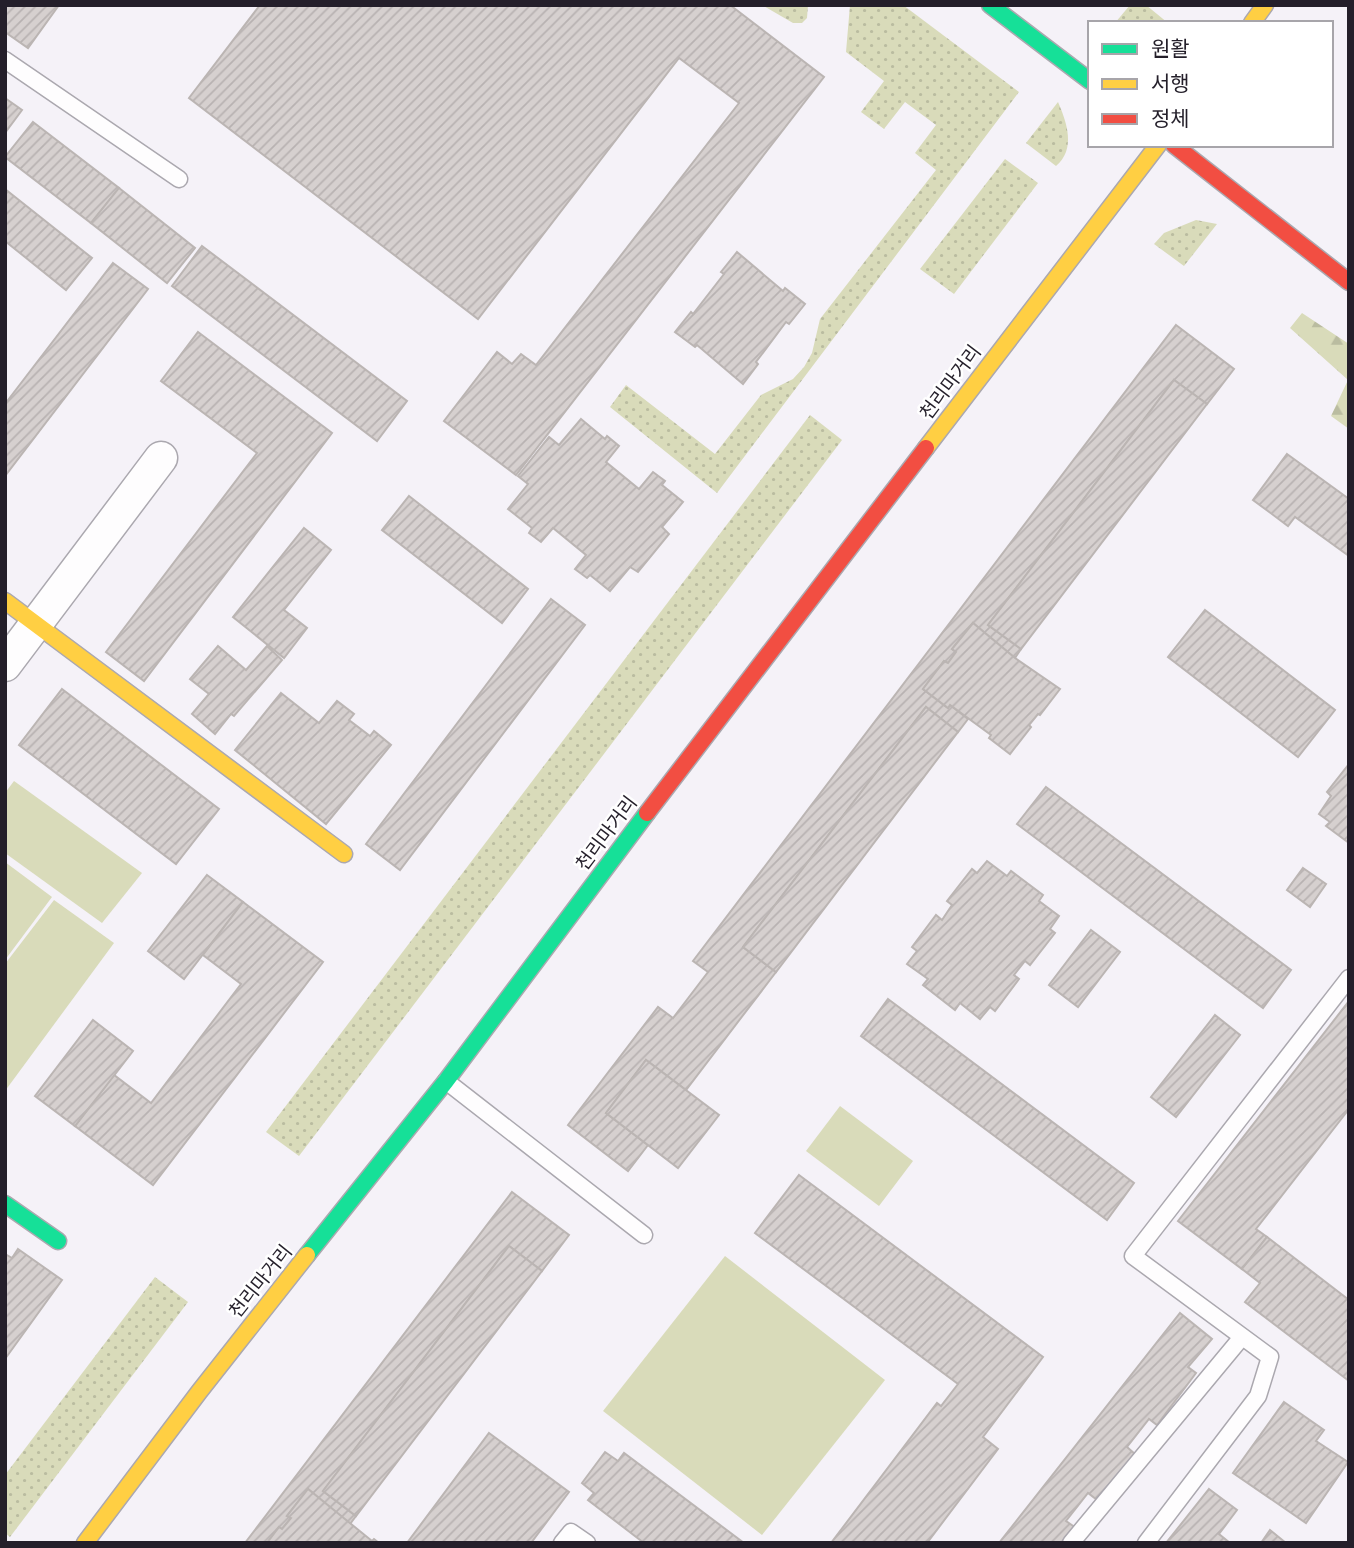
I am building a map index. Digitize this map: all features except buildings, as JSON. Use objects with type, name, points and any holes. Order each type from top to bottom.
[{"type":"main road","points":[[990,5],[1088,79]]},
{"type":"main road","points":[[1253,21],[1265,5]]},
{"type":"main road","name":"천리마거리","points":[[85,1543],[199,1392],[446,1081],[691,755],[1156,147]]},
{"type":"main road","points":[[1177,147],[1349,282]]},
{"type":"main road","points":[[5,601],[344,854]]},
{"type":"main road","points":[[5,1204],[58,1241]]},
{"type":"street","points":[[5,665],[161,458]]},
{"type":"lane","points":[[5,60],[179,179]]},
{"type":"lane","points":[[1146,1543],[1258,1395],[1269,1357],[1133,1256],[1349,978]]},
{"type":"lane","points":[[446,1081],[644,1236]]},
{"type":"lane","points":[[1071,1543],[1242,1337]]},
{"type":"lane","points":[[562,1543],[571,1532],[587,1543]]},
{"type":"green space","points":[[762,5],[808,5],[807,18],[802,23],[793,23]]},
{"type":"green space","points":[[850,5],[903,5],[1019,92],[717,493],[610,407],[626,385],[715,454],[761,395],[793,379],[804,367],[812,353],[820,319],[936,170],[915,153],[936,125],[905,102],[884,129],[861,112],[884,81],[846,52]]},
{"type":"green space","points":[[1130,5],[1146,5],[1166,21],[1117,21]]},
{"type":"green space","points":[[1058,102],[1067,127],[1068,144],[1056,166],[1026,143]]},
{"type":"green space","points":[[1005,159],[1038,183],[954,294],[920,269]]},
{"type":"green space","points":[[1196,220],[1217,224],[1184,266],[1154,244],[1164,233]]},
{"type":"green space","points":[[1302,313],[1349,344],[1349,429],[1331,416],[1348,380],[1290,328]]},
{"type":"green space","points":[[810,415],[842,440],[299,1156],[266,1132]]},
{"type":"green space","points":[[14,781],[142,873],[102,923],[5,853],[5,793]]},
{"type":"green space","points":[[5,862],[52,897],[5,960]]},
{"type":"green space","points":[[54,900],[114,943],[5,1091],[5,964]]},
{"type":"green space","points":[[840,1106],[913,1161],[879,1206],[806,1151]]},
{"type":"green space","points":[[725,1256],[885,1380],[762,1535],[603,1411]]},
{"type":"green space","points":[[155,1277],[188,1302],[10,1537],[5,1533],[5,1475]]},
{"type":"traffic: fast","points":[[990,5],[1088,79]]},
{"type":"traffic: fast","points":[[307,1255],[446,1081],[647,813]]},
{"type":"traffic: fast","points":[[5,1204],[58,1241]]},
{"type":"traffic: slow","points":[[1253,21],[1265,5]]},
{"type":"traffic: slow","points":[[926,448],[1156,147]]},
{"type":"traffic: slow","points":[[5,601],[344,854]]},
{"type":"traffic: slow","points":[[85,1543],[307,1255]]},
{"type":"traffic: jam","points":[[1177,147],[1349,282]]},
{"type":"traffic: jam","points":[[647,813],[926,448]]}]
